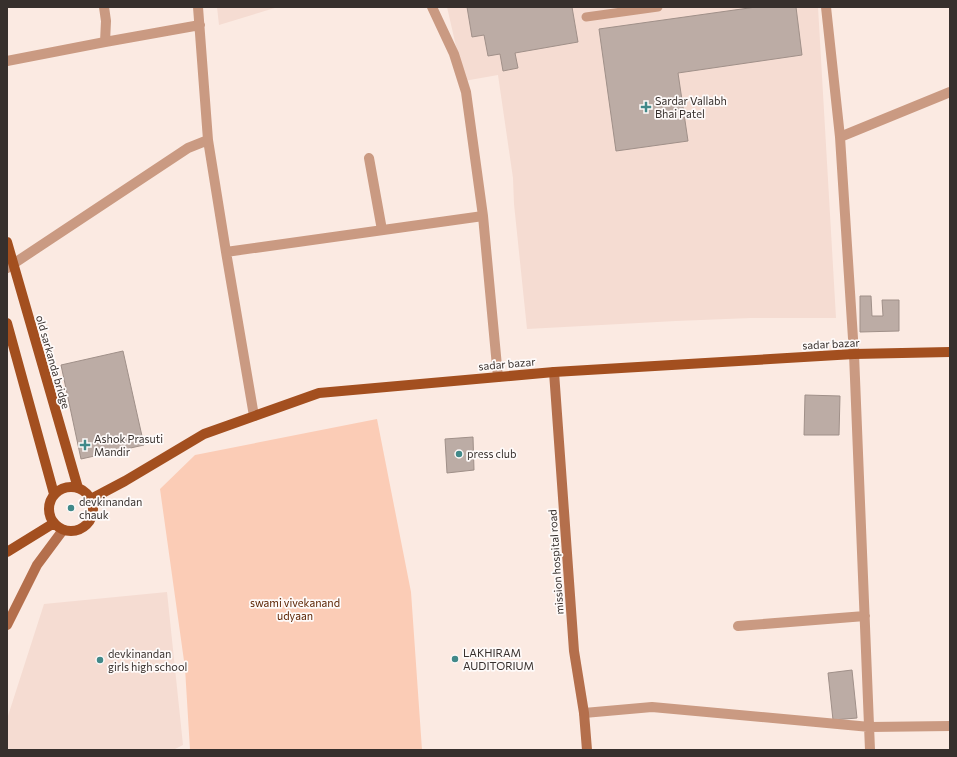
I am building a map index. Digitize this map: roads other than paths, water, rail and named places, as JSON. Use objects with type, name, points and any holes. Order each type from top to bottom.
[{"type":"main road","name":"old sarkanda bridge","points":[[7,242],[10,265],[78,488]]},
{"type":"main road","points":[[7,323],[54,494]]},
{"type":"main road","name":"sadar bazar","points":[[90,499],[125,481],[204,434],[319,393],[554,372],[854,354],[950,352]]},
{"type":"main road","points":[[69,487],[78,488],[86,492],[93,507],[92,516],[87,523],[72,531],[64,530],[54,523],[49,510],[50,502],[54,494],[61,489],[69,487]]},
{"type":"main road","points":[[7,552],[54,523]]},
{"type":"street","points":[[104,7],[106,21],[105,42]]},
{"type":"street","points":[[198,7],[208,140],[254,416]]},
{"type":"street","points":[[432,7],[454,54],[466,92],[483,216],[498,377]]},
{"type":"street","points":[[826,7],[840,137],[854,354],[870,750]]},
{"type":"street","points":[[7,61],[200,25]]},
{"type":"street","points":[[840,137],[950,92]]},
{"type":"street","points":[[10,265],[188,148],[208,140]]},
{"type":"street","points":[[369,158],[382,230]]},
{"type":"street","points":[[226,252],[483,216]]},
{"type":"street","name":"mission hospital road","points":[[554,372],[574,651],[584,713],[587,750]]},
{"type":"street","points":[[7,625],[36,565],[64,530]]},
{"type":"street","points":[[738,626],[865,616]]},
{"type":"street","points":[[584,713],[652,707],[870,727],[950,726]]},
{"type":"lane","points":[[586,17],[658,7]]},
{"type":"place","name":"Sardar Vallabh Bhai Patel","points":[[646,107]]},
{"type":"place","name":"Ashok Prasuti Mandir","points":[[85,445]]},
{"type":"place","name":"press club","points":[[459,454]]},
{"type":"place","name":"devkinandan chauk","points":[[71,508]]},
{"type":"place","name":"LAKHIRAM AUDITORIUM","points":[[455,659]]},
{"type":"place","name":"devkinandan girls high school","points":[[100,660]]},
{"type":"park label","name":"swami vivekanand udyaan","points":[[295,609]]}]
